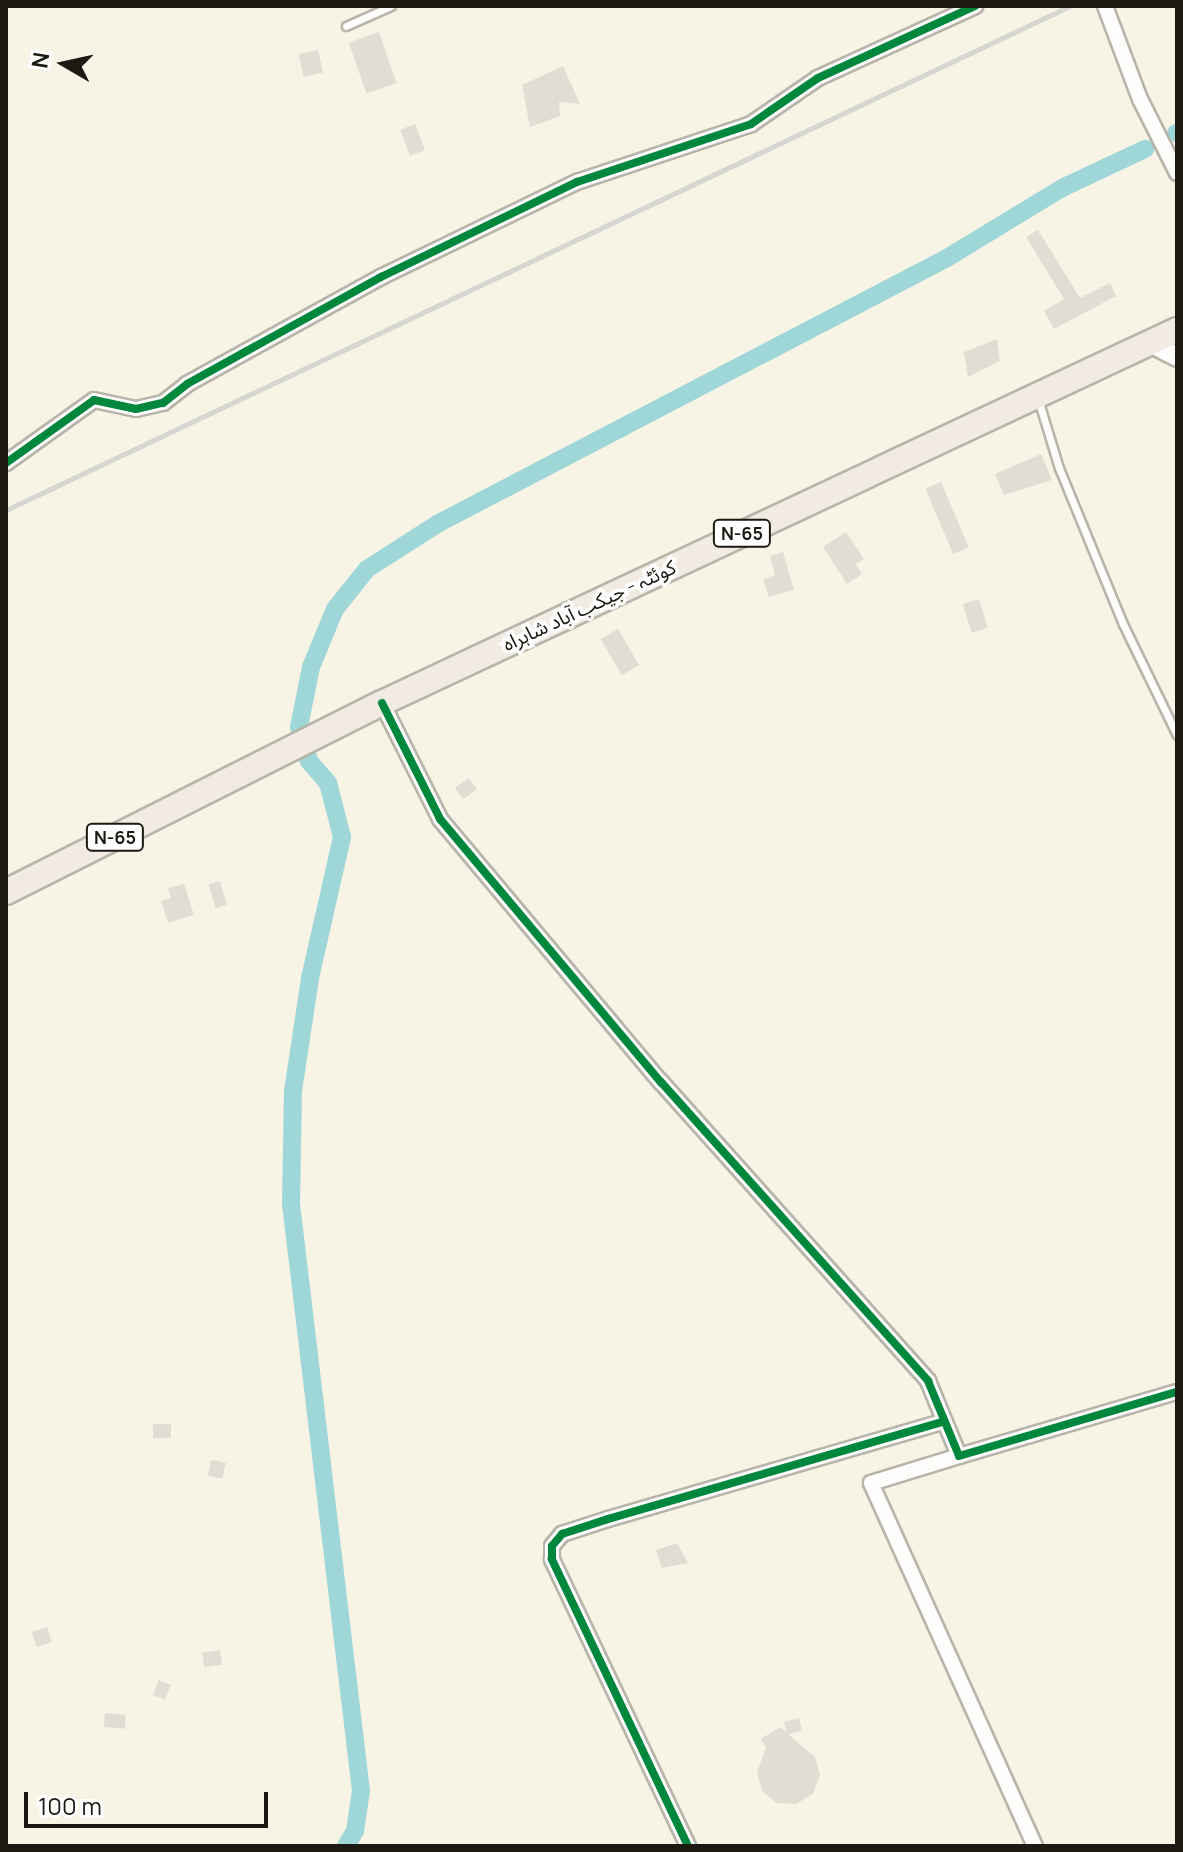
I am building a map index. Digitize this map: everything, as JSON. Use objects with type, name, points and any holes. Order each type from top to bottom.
[{"type":"highway","name":"کوئٹہ - جیکب آباد شاہراہ","points":[[6,892],[382,703],[1177,330]]},
{"type":"street","points":[[6,463],[94,400],[136,409],[163,403],[187,384],[381,277],[577,182],[751,124],[818,78],[975,6]]},
{"type":"street","points":[[1105,6],[1140,99],[1177,173]]},
{"type":"street","points":[[1150,343],[1177,357]]},
{"type":"street","points":[[382,703],[440,819],[661,1082],[928,1381],[941,1422],[959,1456]]},
{"type":"street","points":[[1035,1846],[871,1483],[1177,1392]]},
{"type":"street","points":[[688,1846],[552,1559],[552,1546],[562,1534],[608,1519],[941,1422]]},
{"type":"lane","points":[[346,26],[391,6]]},
{"type":"lane","points":[[1037,397],[1059,468],[1123,624],[1177,735]]},
{"type":"building","points":[[379,32],[397,83],[366,93],[349,42]]},
{"type":"building","points":[[318,50],[323,72],[304,77],[299,54]]},
{"type":"building","points":[[563,66],[580,104],[559,102],[560,116],[530,127],[522,85]]},
{"type":"building","points":[[415,124],[425,150],[410,156],[400,130]]},
{"type":"building","points":[[1038,230],[1080,298],[1110,283],[1116,296],[1054,329],[1044,311],[1064,299],[1026,237]]},
{"type":"building","points":[[997,339],[1000,361],[968,377],[964,352]]},
{"type":"building","points":[[1041,454],[1052,480],[1004,495],[995,474]]},
{"type":"building","points":[[941,482],[969,547],[953,554],[925,489]]},
{"type":"building","points":[[846,532],[864,559],[856,564],[862,574],[847,584],[823,547]]},
{"type":"building","points":[[783,552],[794,590],[769,597],[763,579],[775,575],[770,556]]},
{"type":"building","points":[[979,599],[988,628],[972,633],[963,604]]},
{"type":"building","points":[[618,629],[639,665],[622,675],[601,639]]},
{"type":"building","points":[[469,778],[477,790],[463,799],[455,788]]},
{"type":"building","points":[[220,881],[227,905],[215,908],[208,884]]},
{"type":"building","points":[[184,884],[194,915],[168,923],[161,901],[171,898],[168,888]]},
{"type":"building","points":[[153,1424],[171,1424],[171,1438],[153,1438]]},
{"type":"building","points":[[211,1460],[226,1463],[223,1479],[208,1476]]},
{"type":"building","points":[[677,1543],[688,1563],[662,1568],[656,1550]]},
{"type":"building","points":[[47,1627],[52,1642],[37,1647],[32,1632]]},
{"type":"building","points":[[220,1650],[222,1665],[204,1667],[202,1653]]},
{"type":"building","points":[[159,1680],[171,1685],[165,1700],[153,1695]]},
{"type":"building","points":[[105,1713],[126,1715],[125,1729],[104,1727]]},
{"type":"building","points":[[799,1718],[802,1731],[788,1734],[815,1757],[820,1775],[813,1794],[796,1804],[777,1803],[762,1791],[757,1772],[766,1748],[761,1739],[780,1727],[787,1733],[784,1722]]},
{"type":"waterway","points":[[346,1846],[355,1831],[361,1791],[291,1204],[293,1091],[310,978],[342,837],[328,783],[309,761],[299,727],[311,667],[335,609],[367,569],[439,523],[947,258],[1062,188],[1145,149]]},
{"type":"railway","points":[[6,510],[1070,6]]},
{"type":"cycle path","points":[[6,463],[94,400],[136,409],[163,403],[187,384],[381,277],[577,182],[751,124],[818,78],[975,6]]},
{"type":"cycle path","points":[[382,703],[440,819],[661,1082],[928,1381],[959,1456],[1177,1392]]},
{"type":"cycle path","points":[[688,1846],[552,1559],[552,1546],[562,1534],[608,1519],[941,1422]]}]
